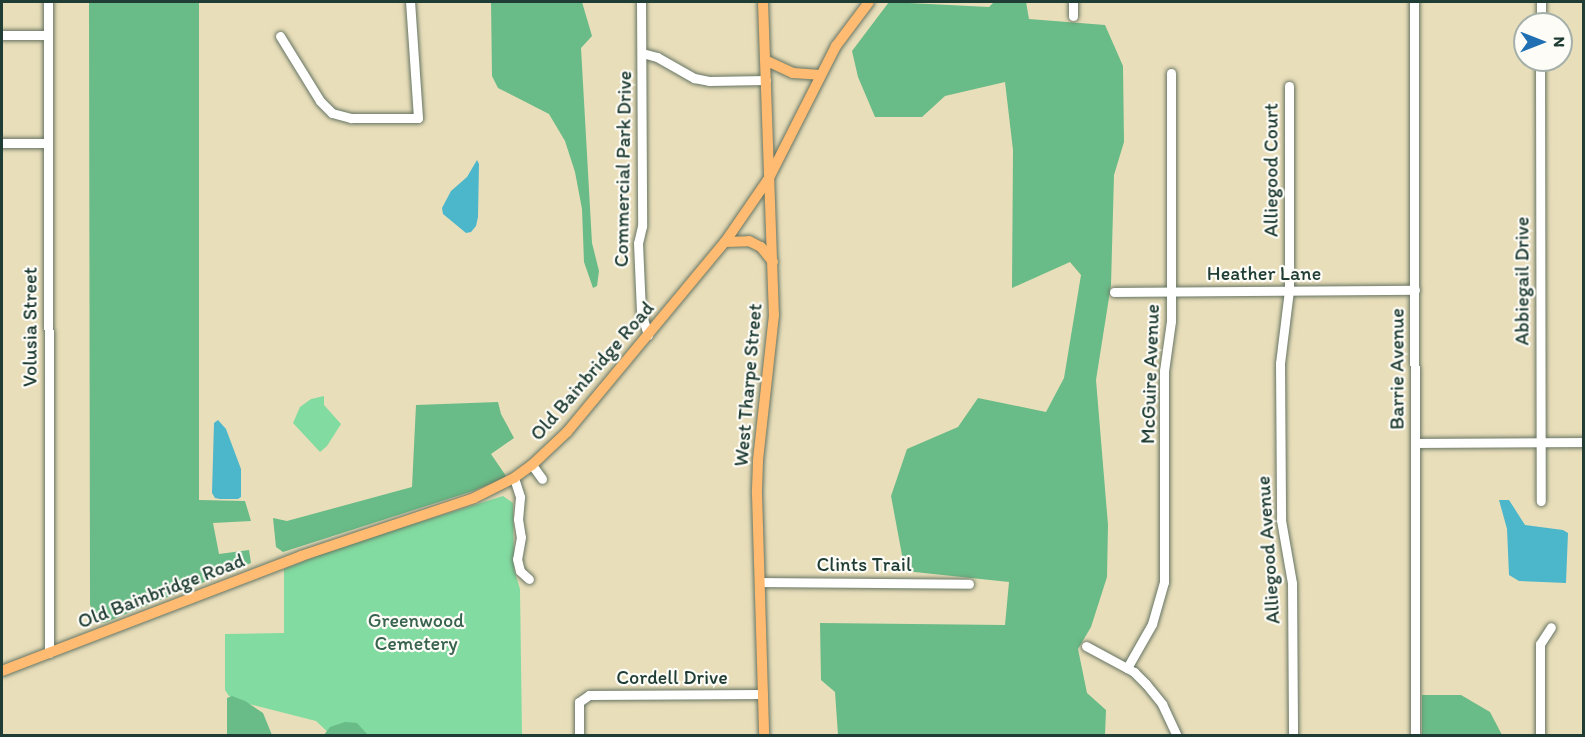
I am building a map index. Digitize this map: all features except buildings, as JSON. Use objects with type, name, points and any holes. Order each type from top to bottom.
[{"type":"main road","name":"West Tharpe Street","points":[[763,2],[773,262],[773,334],[758,461],[764,735]]},
{"type":"main road","name":"Old Bainbridge Road","points":[[2,671],[301,556],[474,498],[514,478],[532,465],[567,432],[725,242],[769,177],[836,46],[868,2]]},
{"type":"main road","points":[[765,60],[793,73],[820,75]]},
{"type":"main road","points":[[725,242],[749,241],[761,246],[773,262]]},
{"type":"street","name":"Volusia Street","points":[[48,2],[49,653]]},
{"type":"street","points":[[280,36],[321,101],[332,113],[351,118],[417,118],[410,2]]},
{"type":"street","name":"Commercial Park Drive","points":[[641,2],[642,226],[638,243],[641,313],[648,335]]},
{"type":"street","points":[[1073,2],[1073,16]]},
{"type":"street","name":"Barrie Avenue","points":[[1414,2],[1415,735]]},
{"type":"street","points":[[2,35],[48,35]]},
{"type":"street","points":[[642,53],[657,57],[694,78],[709,81],[766,80]]},
{"type":"street","name":"Abbiegail Drive","points":[[1540,72],[1540,501]]},
{"type":"street","name":"McGuire Avenue","points":[[1126,668],[1152,624],[1164,582],[1164,371],[1170,339],[1171,292],[1171,73]]},
{"type":"street","name":"Alliegood Court","points":[[1289,86],[1290,291]]},
{"type":"street","points":[[2,143],[47,143]]},
{"type":"street","name":"Heather Lane","points":[[1114,292],[1415,290]]},
{"type":"street","name":"Alliegood Avenue","points":[[1290,291],[1280,363],[1281,520],[1292,583],[1293,735]]},
{"type":"street","points":[[1415,443],[1584,442]]},
{"type":"street","points":[[532,465],[542,479]]},
{"type":"street","points":[[514,478],[520,497],[518,519],[521,537],[517,559],[520,571],[529,579]]},
{"type":"street","name":"Clints Trail","points":[[759,582],[969,584]]},
{"type":"street","points":[[1540,735],[1540,644],[1551,627]]},
{"type":"street","points":[[1086,646],[1126,668],[1155,694],[1171,719],[1177,735]]},
{"type":"street","name":"Cordell Drive","points":[[579,735],[579,704],[582,698],[589,695],[763,694]]},
{"type":"green space","points":[[89,2],[199,2],[199,500],[245,501],[251,521],[213,523],[219,554],[249,550],[251,563],[104,623],[99,622],[90,605]]},
{"type":"green space","points":[[491,2],[582,2],[592,36],[581,48],[592,243],[599,271],[597,286],[593,288],[584,262],[582,209],[575,172],[565,141],[549,114],[498,88],[492,76]]},
{"type":"green space","points":[[889,2],[989,7],[994,2],[1026,2],[1029,19],[1105,25],[1123,66],[1124,142],[1114,175],[1111,285],[1096,380],[1108,525],[1107,577],[1091,627],[1078,649],[1087,693],[1106,710],[1105,735],[838,735],[835,692],[821,680],[820,623],[1005,625],[1009,582],[905,571],[891,496],[907,449],[958,427],[978,398],[1046,412],[1064,378],[1081,275],[1070,262],[1012,288],[1013,150],[1005,82],[945,96],[922,117],[875,117],[858,77],[852,51]]},
{"type":"green space","points":[[324,396],[324,405],[341,424],[327,446],[320,452],[293,423],[300,407],[311,399]]},
{"type":"green space","points":[[498,402],[501,414],[514,438],[491,454],[506,476],[502,479],[473,491],[283,552],[276,547],[273,518],[287,521],[412,487],[416,405]]},
{"type":"green space","name":"Greenwood Cemetery","points":[[503,496],[513,503],[514,569],[520,589],[522,735],[331,735],[316,721],[245,703],[229,696],[225,690],[225,634],[284,633],[284,569],[340,547]]},
{"type":"green space","points":[[1422,695],[1461,695],[1490,712],[1502,735],[1422,735]]},
{"type":"green space","points":[[232,696],[245,701],[263,713],[272,735],[227,735],[227,698]]},
{"type":"green space","points":[[345,722],[357,723],[368,735],[324,735],[330,727]]},
{"type":"water","points":[[477,160],[479,164],[478,217],[476,226],[471,232],[466,233],[443,214],[442,208],[451,191],[467,177]]},
{"type":"water","points":[[218,420],[226,429],[241,469],[241,497],[238,499],[215,498],[212,493],[214,423]]},
{"type":"water","points":[[1499,500],[1509,500],[1525,525],[1563,530],[1568,533],[1566,583],[1519,581],[1509,575],[1507,529]]}]
